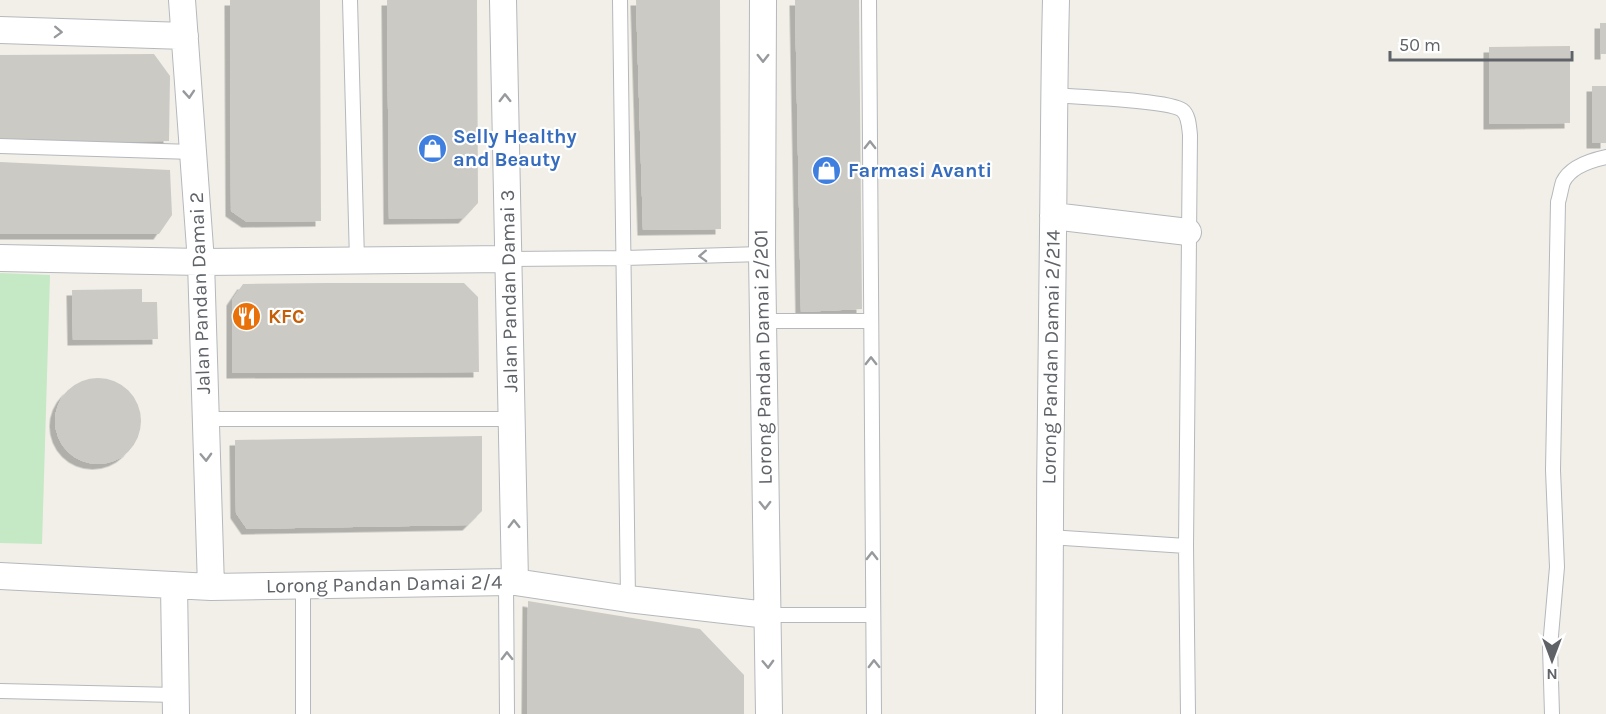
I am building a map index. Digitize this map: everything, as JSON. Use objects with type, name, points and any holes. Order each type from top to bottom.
[{"type":"street","name":"Jalan Pandan Damai 2","points":[[182,0],[201,262],[212,587]]},
{"type":"street","name":"Jalan Pandan Damai 3","points":[[502,0],[512,419],[510,583]]},
{"type":"street","name":"Lorong Pandan Damai 2/201","points":[[763,0],[762,254],[769,714]]},
{"type":"street","name":"Lorong Pandan Damai 2/214","points":[[1049,714],[1053,95],[1056,0]]},
{"type":"street","points":[[0,30],[185,36]]},
{"type":"street","points":[[1053,216],[1188,232]]},
{"type":"street","points":[[0,258],[201,262],[508,259]]},
{"type":"street","name":"Lorong Pandan Damai 2/4","points":[[0,576],[212,587],[510,583],[767,615]]},
{"type":"street","points":[[174,585],[176,704]]},
{"type":"lane","points":[[350,0],[357,260]]},
{"type":"lane","points":[[620,0],[628,599]]},
{"type":"lane","points":[[869,0],[874,714]]},
{"type":"lane","points":[[1053,95],[1158,103],[1179,108],[1186,114],[1190,135],[1186,546],[1188,714]]},
{"type":"lane","points":[[0,146],[193,152]]},
{"type":"lane","points":[[1552,714],[1550,647],[1557,567],[1553,470],[1558,202],[1564,180],[1575,170],[1594,160],[1606,157]]},
{"type":"lane","points":[[508,259],[762,254]]},
{"type":"lane","points":[[763,321],[871,321]]},
{"type":"lane","points":[[205,419],[512,419]]},
{"type":"lane","points":[[1049,537],[1186,546]]},
{"type":"lane","points":[[507,714],[510,583]]},
{"type":"lane","points":[[303,586],[303,714]]},
{"type":"lane","points":[[767,615],[873,615]]},
{"type":"lane","points":[[0,691],[176,704]]},
{"type":"green space","points":[[0,273],[50,275],[42,544],[0,543]]},
{"type":"building","points":[[230,0],[320,0],[321,221],[247,222],[231,211]]},
{"type":"building","points":[[387,0],[477,0],[478,203],[464,218],[389,219]]},
{"type":"building","points":[[636,0],[720,0],[721,229],[643,230]]},
{"type":"building","points":[[795,0],[859,0],[862,309],[801,312]]},
{"type":"building","points":[[1600,23],[1606,23],[1606,54],[1600,54]]},
{"type":"building","points":[[1570,46],[1570,123],[1489,124],[1489,47]]},
{"type":"building","points":[[154,54],[170,76],[169,141],[0,142],[0,55]]},
{"type":"building","points":[[1592,86],[1606,86],[1606,143],[1592,143]]},
{"type":"building","points":[[0,162],[170,170],[172,215],[159,234],[0,234]]},
{"type":"building","points":[[464,283],[478,297],[479,372],[232,373],[232,300],[243,284]]},
{"type":"building","points":[[142,289],[142,302],[157,302],[158,339],[73,340],[72,290]]},
{"type":"building","points":[[98,378],[122,385],[134,397],[141,421],[134,445],[122,457],[98,464],[74,457],[62,445],[55,421],[62,397],[74,385]]},
{"type":"building","points":[[482,436],[482,511],[468,525],[247,529],[236,513],[235,440]]},
{"type":"building","points":[[528,601],[700,629],[744,675],[744,714],[527,714]]},
{"type":"place","name":"Selly Healthy and Beauty","points":[[432,148]]},
{"type":"place","name":"Farmasi Avanti","points":[[827,170]]},
{"type":"place","name":"KFC","points":[[247,316]]}]
